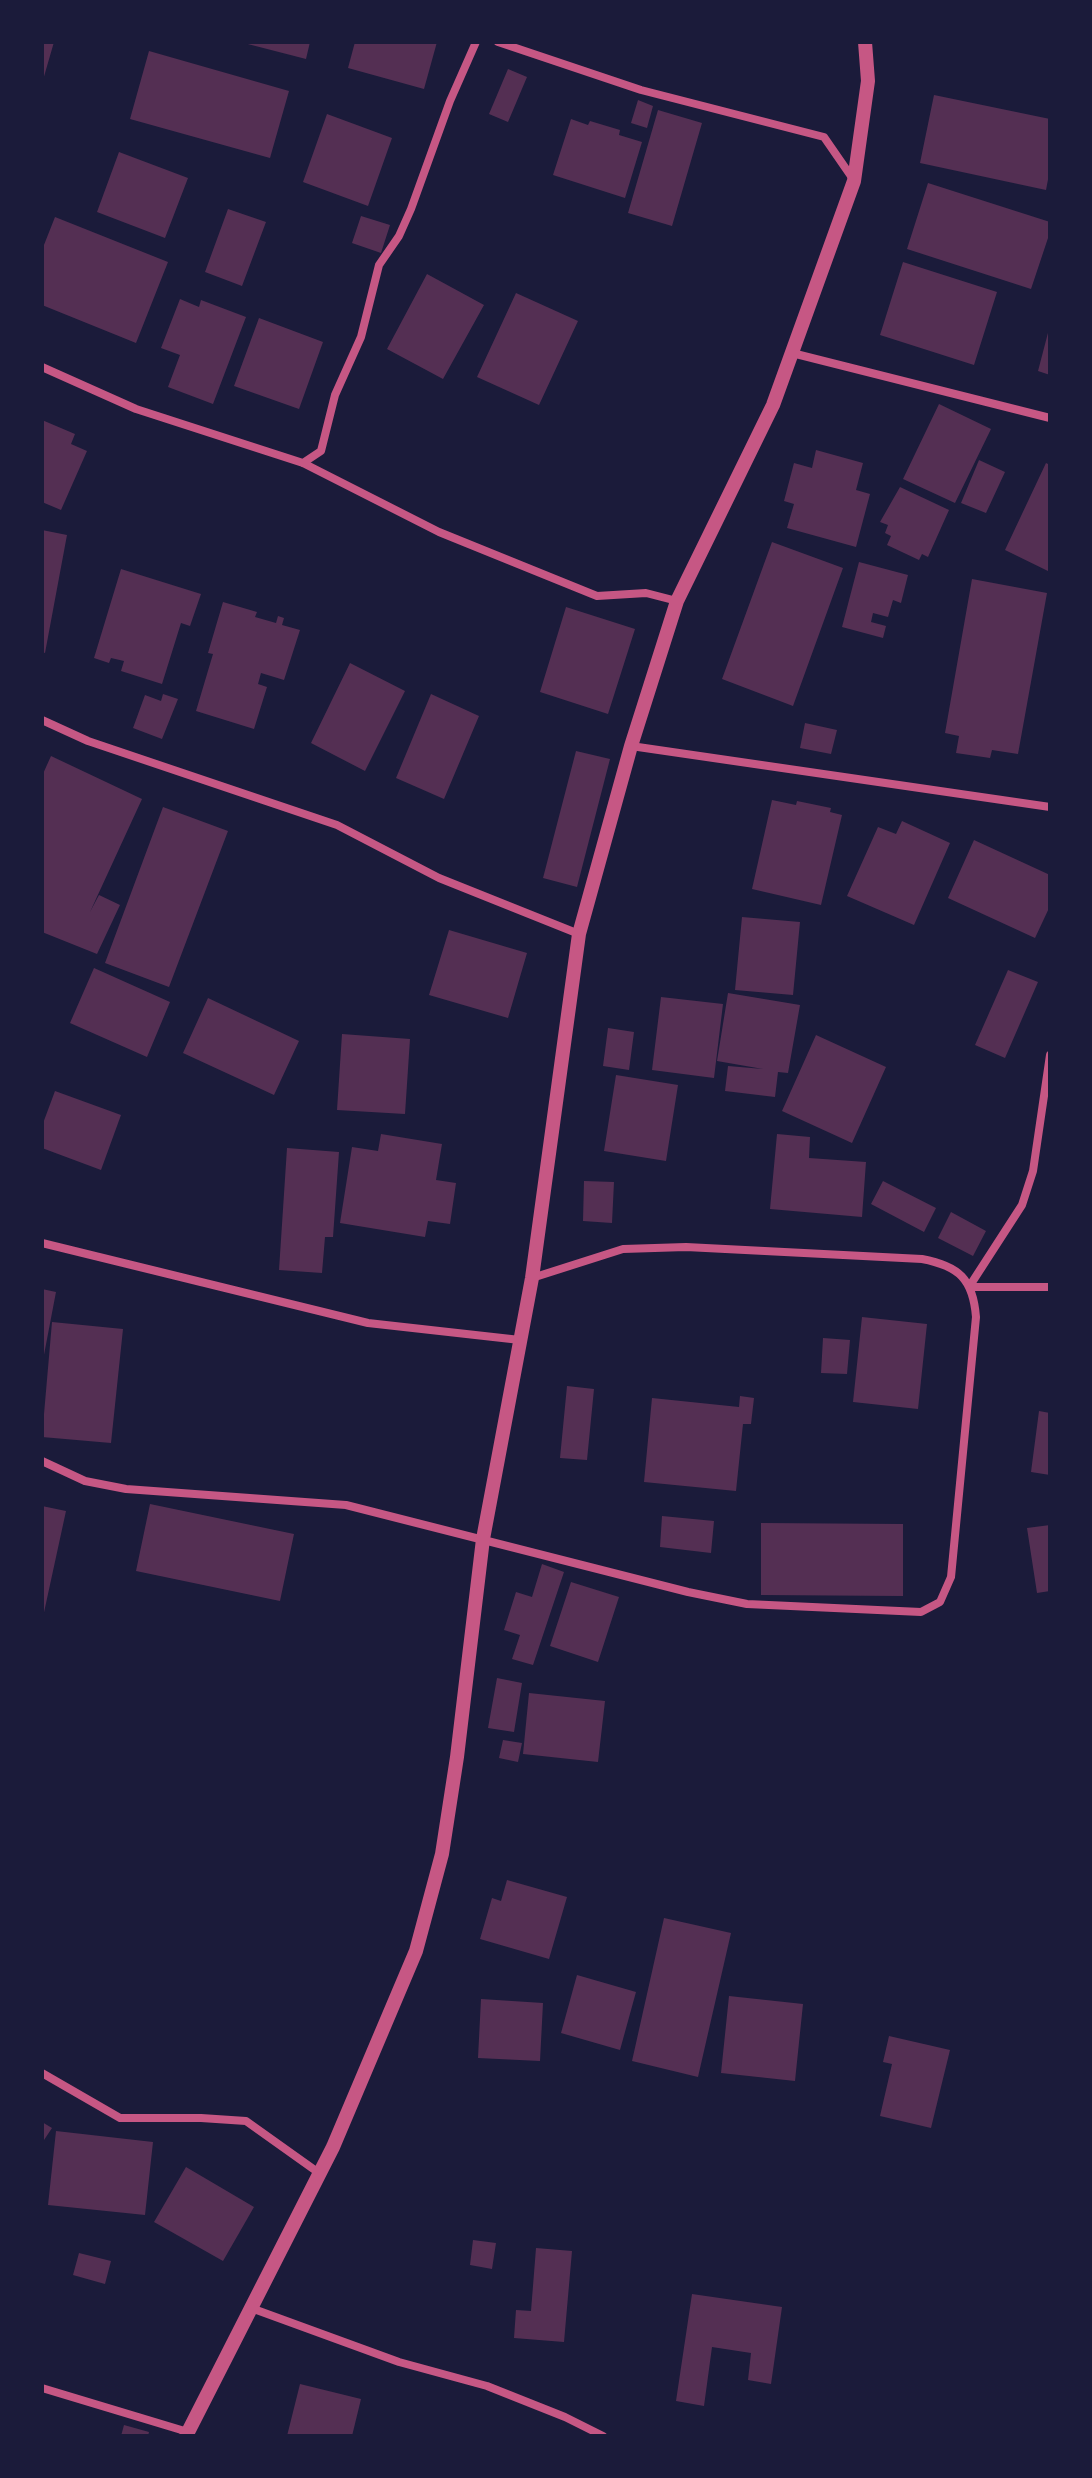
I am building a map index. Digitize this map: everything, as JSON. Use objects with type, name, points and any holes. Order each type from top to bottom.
[{"type":"street","points":[[303,463],[321,451],[335,395],[361,337],[379,265],[399,236],[411,209],[450,101],[476,42]]},
{"type":"street","points":[[498,42],[641,90],[824,137],[854,181]]},
{"type":"street","points":[[42,2388],[187,2434],[319,2173],[416,1951],[442,1854],[483,1539],[532,1278],[579,934],[631,746],[677,601],[773,405],[854,181],[868,81],[865,42]]},
{"type":"street","points":[[792,353],[1050,418]]},
{"type":"street","points":[[42,367],[136,409],[303,463],[439,532],[597,596],[646,593],[677,601]]},
{"type":"street","points":[[42,720],[88,741],[337,825],[439,878],[579,934]]},
{"type":"street","points":[[631,746],[1050,807]]},
{"type":"street","points":[[969,1287],[1022,1205],[1033,1171],[1050,1055]]},
{"type":"street","points":[[42,1243],[368,1323],[520,1340]]},
{"type":"street","points":[[42,1461],[85,1481],[126,1489],[346,1505],[688,1592],[747,1604],[921,1612],[940,1602],[951,1577],[975,1332],[974,1294],[963,1276],[944,1263],[922,1259],[686,1247],[623,1249],[532,1278]]},
{"type":"street","points":[[969,1287],[1050,1287]]},
{"type":"street","points":[[42,2073],[120,2118],[246,2121],[319,2173]]},
{"type":"street","points":[[251,2308],[399,2362],[487,2386],[565,2417],[603,2436]]},
{"type":"building","points":[[42,42],[54,42],[43,80],[42,80]]},
{"type":"building","points":[[240,42],[310,42],[306,59]]},
{"type":"building","points":[[355,42],[437,42],[424,89],[348,68]]},
{"type":"building","points":[[149,51],[289,91],[270,158],[130,119]]},
{"type":"building","points":[[508,69],[527,77],[508,122],[489,114]]},
{"type":"building","points":[[934,95],[1050,119],[1050,169],[1046,190],[920,163]]},
{"type":"building","points":[[638,100],[653,106],[647,128],[631,123]]},
{"type":"building","points":[[658,110],[702,123],[672,226],[628,213]]},
{"type":"building","points":[[327,114],[392,138],[368,206],[303,182]]},
{"type":"building","points":[[571,119],[620,130],[619,135],[642,142],[625,198],[553,175]]},
{"type":"building","points":[[119,152],[188,178],[165,238],[97,212]]},
{"type":"building","points":[[928,183],[1050,222],[1050,232],[1031,289],[907,249]]},
{"type":"building","points":[[228,209],[266,222],[242,286],[205,272]]},
{"type":"building","points":[[361,216],[390,225],[381,253],[352,243]]},
{"type":"building","points":[[55,217],[168,262],[136,343],[42,305],[42,250]]},
{"type":"building","points":[[903,262],[997,292],[974,365],[880,335]]},
{"type":"building","points":[[427,274],[484,305],[443,379],[387,349]]},
{"type":"building","points":[[516,293],[578,321],[539,405],[477,377]]},
{"type":"building","points":[[180,299],[199,307],[201,300],[246,317],[213,404],[168,387],[180,355],[161,348]]},
{"type":"building","points":[[259,318],[323,342],[299,409],[234,386]]},
{"type":"building","points":[[1050,329],[1050,375],[1038,371]]},
{"type":"building","points":[[939,404],[991,429],[955,503],[903,479]]},
{"type":"building","points":[[42,420],[75,434],[71,444],[87,451],[61,510],[42,502]]},
{"type":"building","points":[[816,450],[863,463],[856,490],[870,494],[856,547],[787,528],[794,504],[784,501],[794,463],[812,468]]},
{"type":"building","points":[[979,460],[1005,472],[986,513],[961,503]]},
{"type":"building","points":[[1046,463],[1050,465],[1050,572],[1005,550]]},
{"type":"building","points":[[900,487],[949,510],[928,557],[922,554],[919,560],[887,545],[891,536],[885,533],[888,525],[880,522]]},
{"type":"building","points":[[42,530],[67,535],[45,653],[42,652]]},
{"type":"building","points":[[772,542],[843,568],[793,706],[722,679]]},
{"type":"building","points":[[859,562],[908,575],[901,603],[893,600],[888,617],[873,613],[871,622],[886,626],[883,638],[842,627]]},
{"type":"building","points":[[121,569],[201,594],[190,626],[181,623],[162,684],[121,671],[124,661],[111,658],[109,663],[94,658]]},
{"type":"building","points":[[972,579],[1047,593],[1018,754],[992,750],[990,758],[956,753],[959,736],[945,733]]},
{"type":"building","points":[[223,602],[257,612],[255,617],[276,623],[278,616],[284,618],[282,625],[300,630],[284,680],[261,673],[258,684],[267,687],[254,729],[196,711],[213,654],[208,653]]},
{"type":"building","points":[[566,607],[635,629],[608,714],[540,692]]},
{"type":"building","points":[[350,663],[405,691],[365,771],[311,743]]},
{"type":"building","points":[[163,694],[178,699],[162,739],[133,728],[145,695],[161,701]]},
{"type":"building","points":[[431,694],[479,716],[444,799],[396,778]]},
{"type":"building","points":[[805,723],[837,730],[831,754],[800,748]]},
{"type":"building","points":[[576,751],[610,759],[577,887],[543,878]]},
{"type":"building","points":[[51,756],[142,799],[90,912],[99,895],[120,905],[97,954],[42,932],[42,776]]},
{"type":"building","points":[[772,800],[831,808],[830,812],[842,815],[821,905],[752,889]]},
{"type":"building","points":[[163,807],[228,831],[169,987],[105,963]]},
{"type":"building","points":[[902,821],[950,843],[914,925],[847,896],[878,827],[896,834]]},
{"type":"building","points":[[974,840],[1050,875],[1050,906],[1035,938],[948,898]]},
{"type":"building","points":[[742,917],[800,922],[793,995],[735,990]]},
{"type":"building","points":[[449,930],[527,953],[508,1018],[429,995]]},
{"type":"building","points":[[94,968],[170,1002],[147,1057],[70,1023]]},
{"type":"building","points":[[1008,970],[1038,982],[1005,1058],[975,1045]]},
{"type":"building","points":[[728,993],[800,1005],[788,1073],[778,1072],[775,1097],[725,1091],[728,1066],[763,1069],[717,1061]]},
{"type":"building","points":[[661,997],[723,1004],[714,1078],[652,1070]]},
{"type":"building","points":[[208,998],[299,1041],[274,1095],[183,1053]]},
{"type":"building","points":[[608,1028],[634,1032],[629,1070],[603,1066]]},
{"type":"building","points":[[342,1034],[410,1039],[405,1114],[337,1110]]},
{"type":"building","points":[[816,1035],[886,1067],[852,1143],[782,1111]]},
{"type":"building","points":[[616,1075],[678,1085],[666,1161],[604,1151]]},
{"type":"building","points":[[55,1091],[121,1115],[101,1170],[42,1148],[42,1126]]},
{"type":"building","points":[[381,1134],[442,1144],[436,1180],[456,1183],[450,1224],[428,1221],[425,1237],[340,1223],[352,1147],[378,1151]]},
{"type":"building","points":[[777,1134],[810,1137],[809,1158],[866,1162],[862,1217],[770,1209]]},
{"type":"building","points":[[287,1148],[339,1152],[333,1237],[325,1237],[322,1273],[279,1270]]},
{"type":"building","points":[[584,1181],[614,1182],[612,1223],[583,1221]]},
{"type":"building","points":[[883,1181],[936,1208],[924,1232],[871,1204]]},
{"type":"building","points":[[951,1212],[986,1231],[973,1256],[938,1238]]},
{"type":"building","points":[[42,1289],[56,1292],[43,1360],[42,1360]]},
{"type":"building","points":[[862,1317],[927,1324],[918,1409],[853,1402]]},
{"type":"building","points":[[52,1322],[123,1329],[111,1443],[42,1437]]},
{"type":"building","points":[[823,1338],[850,1340],[847,1374],[821,1373]]},
{"type":"building","points":[[567,1386],[594,1389],[587,1460],[560,1458]]},
{"type":"building","points":[[740,1396],[754,1398],[751,1424],[743,1424],[736,1491],[644,1482],[652,1398],[739,1407]]},
{"type":"building","points":[[1039,1411],[1050,1413],[1050,1475],[1031,1472]]},
{"type":"building","points":[[150,1504],[294,1534],[280,1601],[136,1571]]},
{"type":"building","points":[[42,1506],[66,1511],[43,1617],[42,1617]]},
{"type":"building","points":[[662,1516],[714,1521],[711,1553],[660,1547]]},
{"type":"building","points":[[761,1523],[903,1524],[903,1596],[761,1595]]},
{"type":"building","points":[[1050,1525],[1050,1591],[1037,1593],[1027,1528]]},
{"type":"building","points":[[542,1564],[564,1572],[533,1665],[512,1659],[520,1635],[504,1630],[516,1592],[532,1597]]},
{"type":"building","points":[[571,1582],[619,1597],[598,1662],[550,1646]]},
{"type":"building","points":[[497,1678],[522,1683],[514,1732],[488,1728]]},
{"type":"building","points":[[529,1693],[605,1701],[598,1762],[523,1754]]},
{"type":"building","points":[[503,1740],[522,1743],[518,1762],[499,1758]]},
{"type":"building","points":[[507,1880],[567,1897],[549,1959],[480,1939],[492,1898],[501,1901]]},
{"type":"building","points":[[664,1918],[731,1933],[698,2077],[632,2061]]},
{"type":"building","points":[[577,1975],[636,1992],[620,2050],[561,2033]]},
{"type":"building","points":[[729,1996],[803,2004],[795,2081],[721,2073]]},
{"type":"building","points":[[481,1999],[543,2003],[540,2061],[478,2058]]},
{"type":"building","points":[[889,2036],[950,2050],[931,2128],[880,2116],[892,2064],[883,2062]]},
{"type":"building","points":[[42,2122],[52,2128],[42,2143]]},
{"type":"building","points":[[56,2131],[153,2142],[145,2215],[48,2205]]},
{"type":"building","points":[[186,2167],[254,2207],[223,2261],[154,2222]]},
{"type":"building","points":[[473,2240],[496,2243],[492,2269],[470,2265]]},
{"type":"building","points":[[536,2248],[572,2251],[564,2342],[514,2338],[516,2310],[531,2311]]},
{"type":"building","points":[[79,2253],[111,2261],[105,2284],[73,2275]]},
{"type":"building","points":[[692,2294],[782,2307],[771,2384],[748,2380],[751,2353],[712,2347],[704,2406],[676,2401]]},
{"type":"building","points":[[300,2384],[361,2399],[352,2436],[287,2436]]},
{"type":"building","points":[[124,2425],[149,2432],[148,2436],[121,2436]]}]
